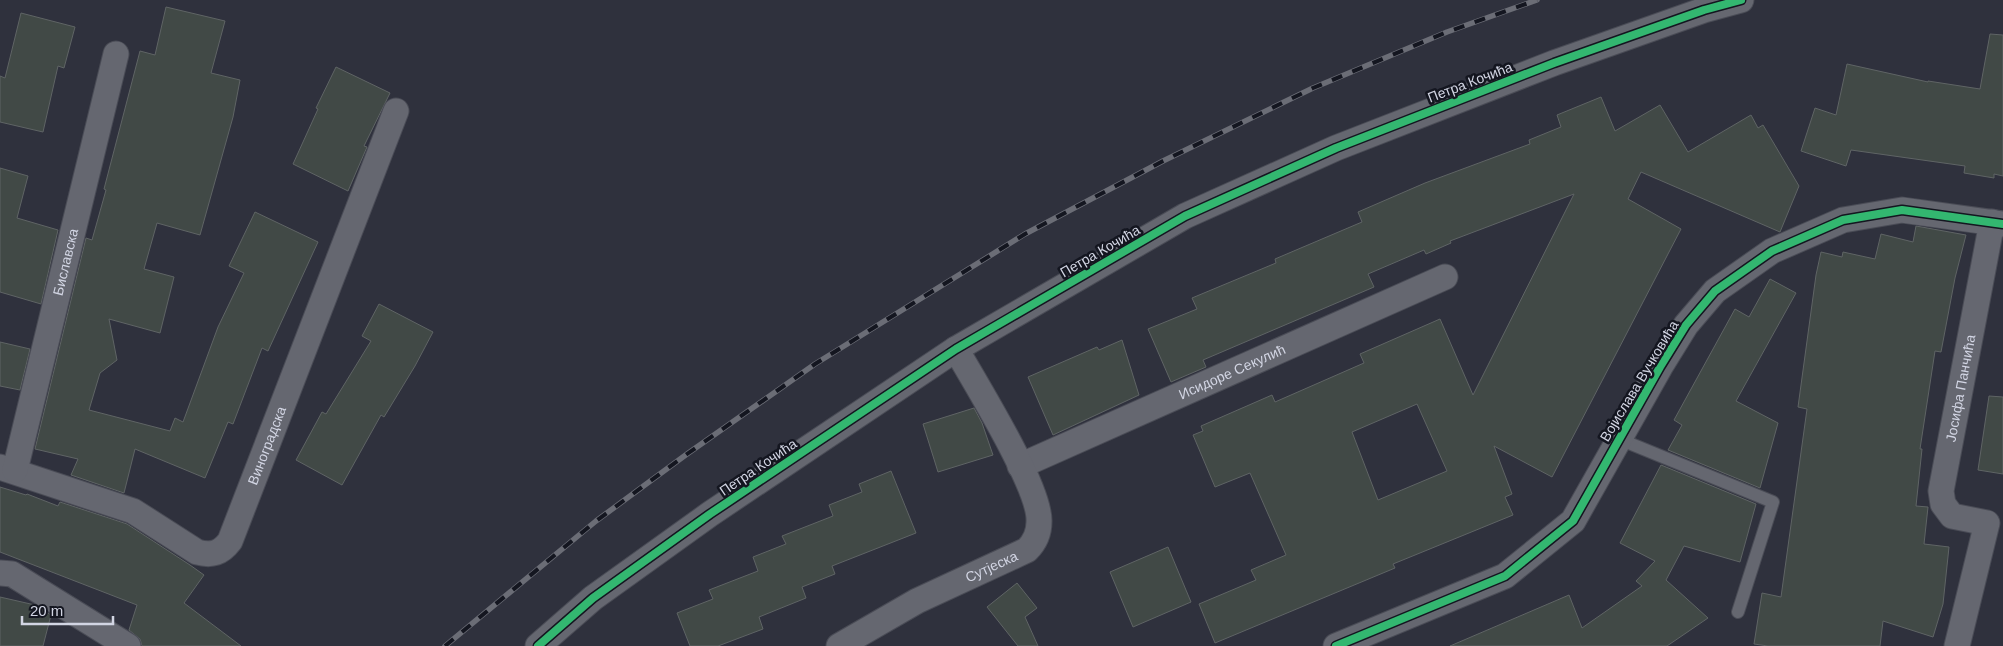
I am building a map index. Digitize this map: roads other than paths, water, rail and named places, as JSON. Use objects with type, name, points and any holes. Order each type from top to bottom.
[{"type":"street","name":"Петра Кочића","points":[[538,646],[593,598],[710,514],[956,349],[1185,216],[1336,148],[1554,63],[1704,10],[1741,0]]},
{"type":"street","name":"Биславска","points":[[7,468],[116,54]]},
{"type":"street","name":"Виноградска","points":[[7,468],[133,511],[197,552],[206,555],[215,554],[224,549],[230,541],[396,111]]},
{"type":"street","name":"Војислава Вучковића","points":[[1336,646],[1505,576],[1573,522],[1686,325],[1715,291],[1772,251],[1844,220],[1902,210],[1997,223]]},
{"type":"street","name":"Јосифа Панчића","points":[[1957,646],[1995,524],[1952,516],[1943,504],[1941,491],[1997,223]]},
{"type":"street","name":"Исидоре Секулић","points":[[1020,466],[1446,277]]},
{"type":"street","name":"Сутјеска","points":[[839,646],[917,601],[1027,550],[1032,544],[1039,521],[1036,503],[1020,466],[956,349]]},
{"type":"street","points":[[0,573],[12,574],[128,646]]},
{"type":"lane","points":[[1619,439],[1773,502],[1738,612]]},
{"type":"railway","points":[[445,646],[596,521],[687,454],[815,364],[1025,234],[1163,161],[1313,88],[1447,32],[1537,0]]}]
